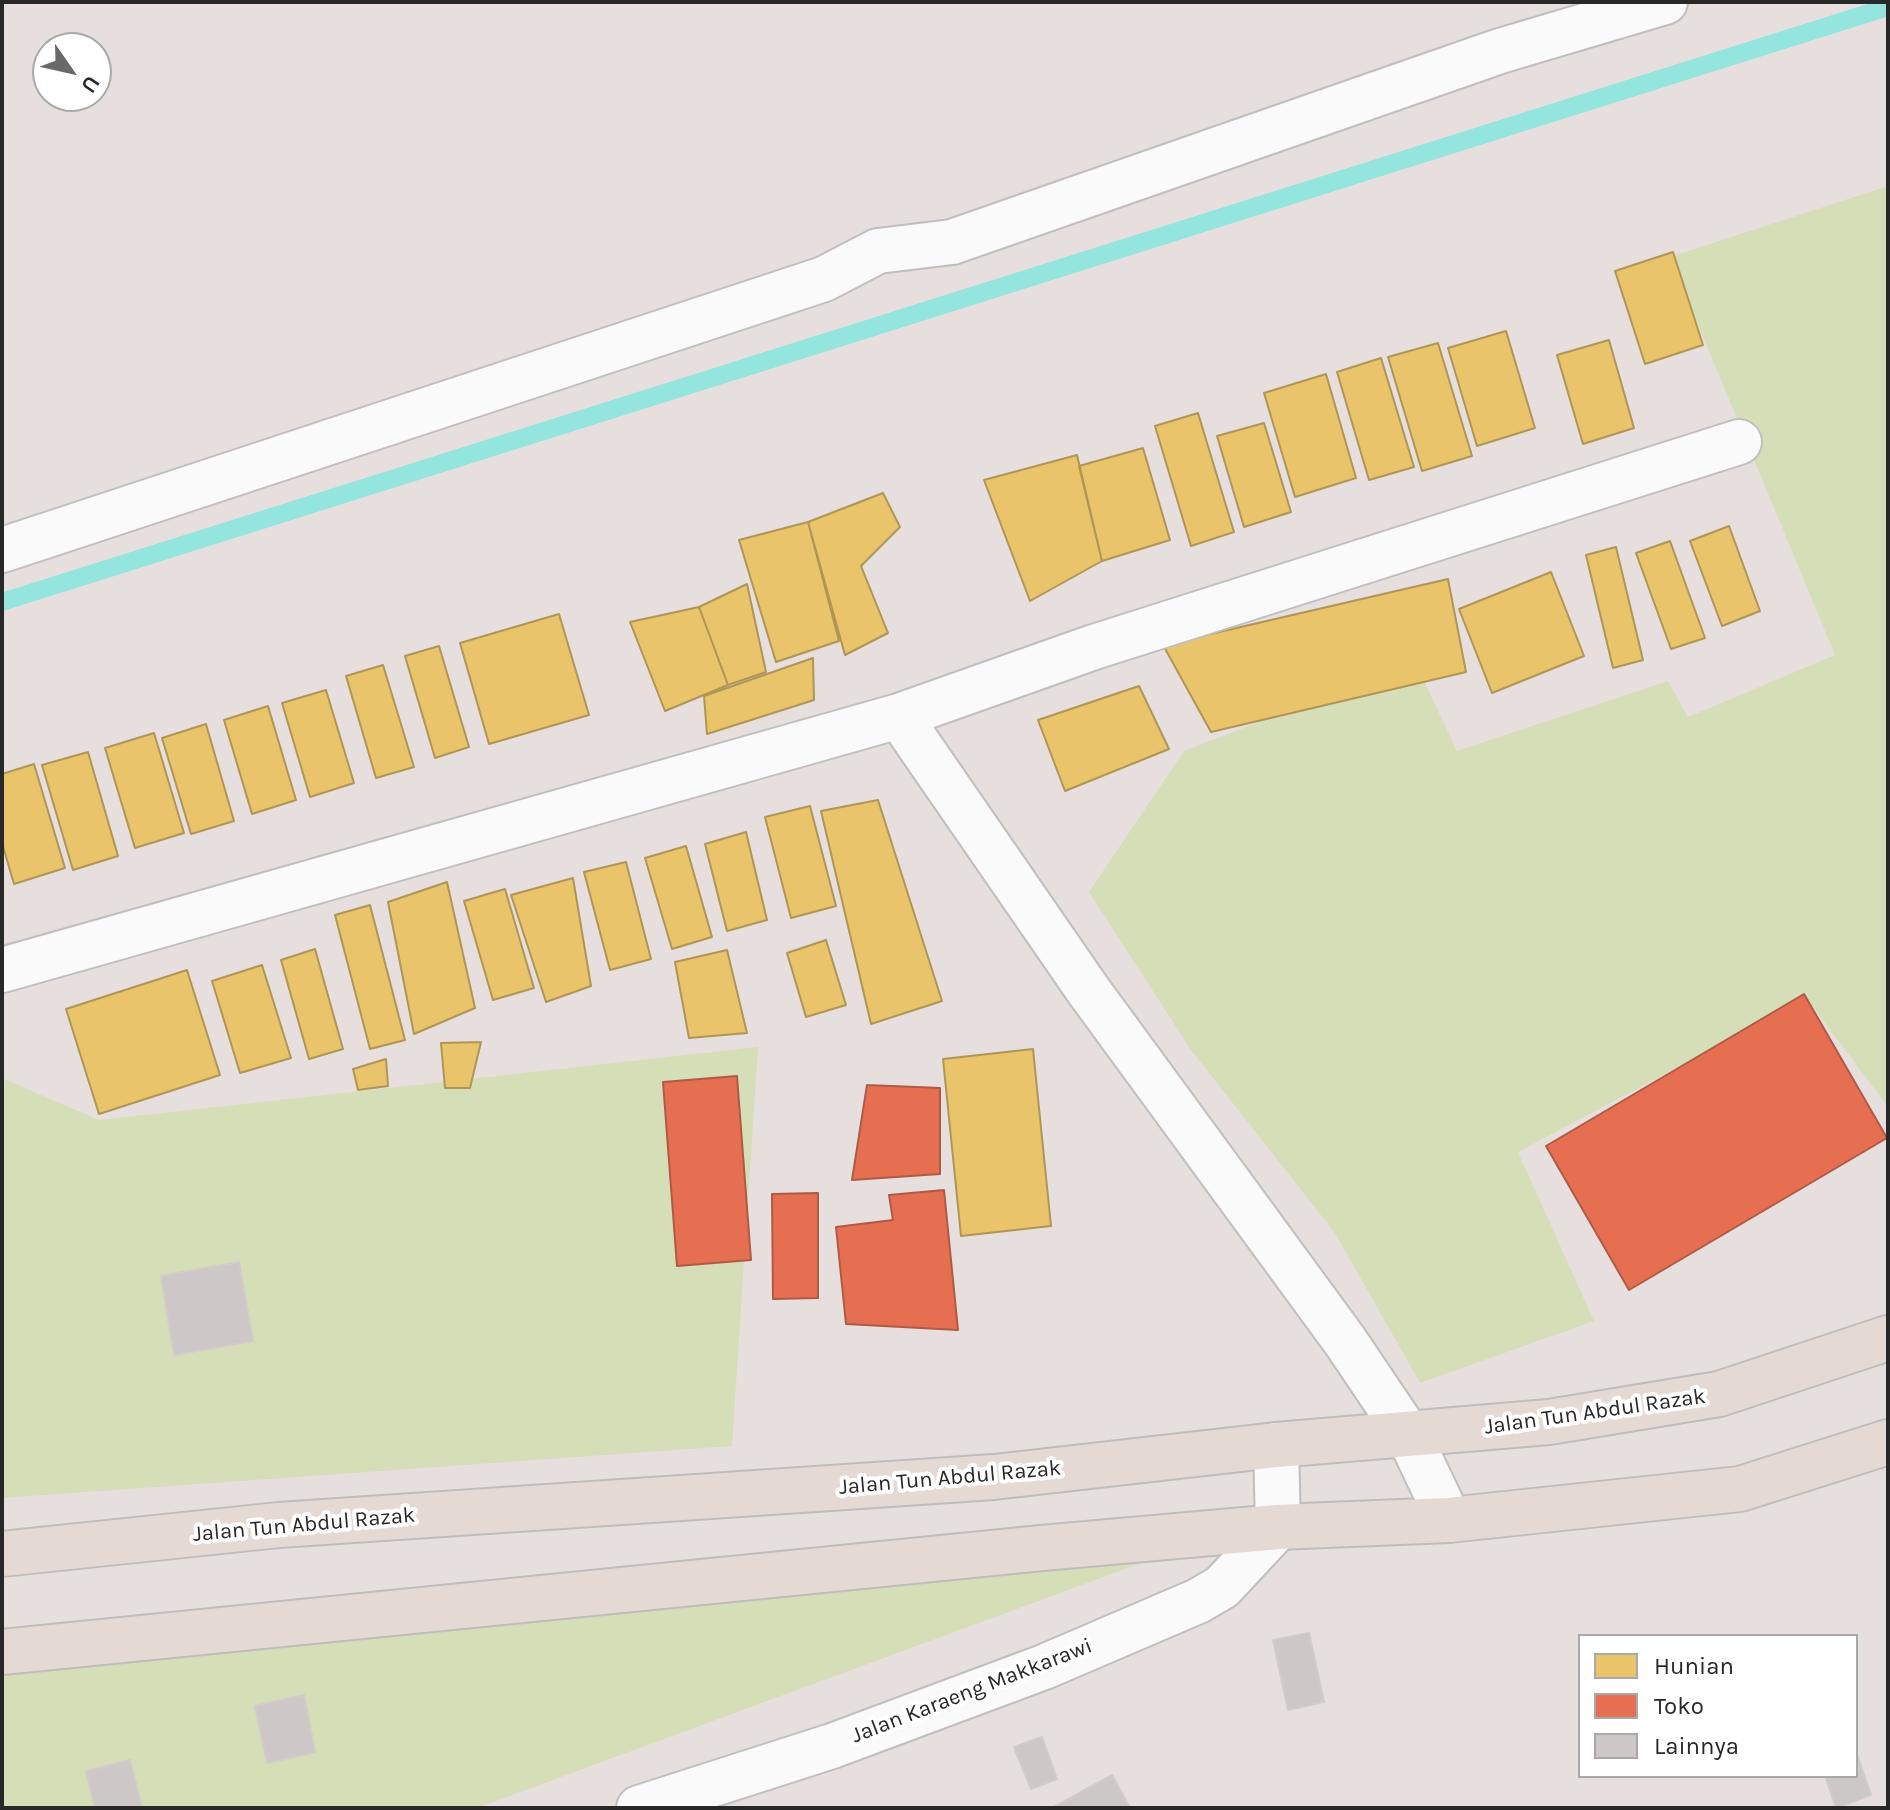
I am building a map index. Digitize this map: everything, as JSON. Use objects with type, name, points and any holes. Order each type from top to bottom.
[{"type":"main road","name":"Jalan Tun Abdul Razak","points":[[2,1554],[279,1525],[994,1477],[1276,1445],[1549,1422],[1719,1394],[1888,1338]]},
{"type":"main road","points":[[2,1652],[1278,1527],[1449,1520],[1740,1489],[1888,1442]]},
{"type":"street","points":[[2,550],[824,279],[878,251],[952,242],[1500,51],[1665,2]]},
{"type":"street","points":[[2,970],[899,716],[1094,647],[1739,442]]},
{"type":"street","points":[[899,716],[1088,990],[1345,1341],[1409,1436],[1449,1520]]},
{"type":"street","points":[[1276,1445],[1278,1527]]},
{"type":"street","name":"Jalan Karaeng Makkarawi","points":[[639,1808],[847,1740],[1044,1667],[1198,1601],[1222,1587],[1278,1527]]},
{"type":"green space","points":[[1888,186],[1888,1107],[1807,999],[1518,1152],[1594,1321],[1420,1383],[1335,1233],[1191,1050],[1089,892],[1184,751],[1415,662],[1457,751],[1668,681],[1688,717],[1835,655],[1670,257]]},
{"type":"green space","points":[[758,1047],[732,1446],[2,1498],[2,1078],[99,1120]]},
{"type":"green space","points":[[1193,1544],[477,1808],[2,1808],[2,1642]]},
{"type":"building: Hunian","points":[[1673,252],[1703,345],[1645,364],[1615,271]]},
{"type":"building: Hunian","points":[[1506,331],[1535,428],[1477,446],[1448,348]]},
{"type":"building: Hunian","points":[[1609,340],[1634,428],[1583,444],[1557,355]]},
{"type":"building: Hunian","points":[[1438,343],[1472,456],[1422,471],[1388,357]]},
{"type":"building: Hunian","points":[[1381,358],[1414,467],[1369,480],[1337,372]]},
{"type":"building: Hunian","points":[[1326,374],[1356,478],[1295,497],[1264,393]]},
{"type":"building: Hunian","points":[[1198,413],[1234,532],[1191,546],[1155,426]]},
{"type":"building: Hunian","points":[[1264,423],[1291,512],[1244,527],[1217,436]]},
{"type":"building: Hunian","points":[[1143,448],[1170,540],[1102,561],[1079,466]]},
{"type":"building: Hunian","points":[[1077,455],[1102,561],[1030,601],[984,480]]},
{"type":"building: Hunian","points":[[883,493],[900,527],[861,566],[888,633],[845,655],[808,522]]},
{"type":"building: Hunian","points":[[808,522],[839,641],[776,662],[739,540]]},
{"type":"building: Hunian","points":[[1729,526],[1760,611],[1722,626],[1690,541]]},
{"type":"building: Hunian","points":[[1670,541],[1705,638],[1671,649],[1636,553]]},
{"type":"building: Hunian","points":[[1616,547],[1643,660],[1613,668],[1586,555]]},
{"type":"building: Hunian","points":[[1551,572],[1584,656],[1492,693],[1459,609]]},
{"type":"building: Hunian","points":[[1448,579],[1466,672],[1211,732],[1163,645]]},
{"type":"building: Hunian","points":[[747,584],[766,672],[728,685],[699,607]]},
{"type":"building: Hunian","points":[[699,607],[728,685],[665,711],[630,622]]},
{"type":"building: Hunian","points":[[559,614],[589,715],[489,744],[460,643]]},
{"type":"building: Hunian","points":[[439,646],[469,747],[435,758],[405,656]]},
{"type":"building: Hunian","points":[[813,658],[814,700],[707,734],[704,696]]},
{"type":"building: Hunian","points":[[383,665],[414,767],[376,778],[346,676]]},
{"type":"building: Hunian","points":[[1139,686],[1169,749],[1065,791],[1038,720]]},
{"type":"building: Hunian","points":[[326,690],[354,783],[310,797],[282,703]]},
{"type":"building: Hunian","points":[[268,706],[296,800],[252,814],[224,720]]},
{"type":"building: Hunian","points":[[206,724],[234,821],[191,834],[162,738]]},
{"type":"building: Hunian","points":[[154,733],[184,833],[135,848],[105,748]]},
{"type":"building: Hunian","points":[[88,752],[118,856],[73,870],[42,765]]},
{"type":"building: Hunian","points":[[34,764],[65,868],[14,884],[2,843],[2,774]]},
{"type":"building: Hunian","points":[[878,800],[942,1001],[871,1024],[821,811]]},
{"type":"building: Hunian","points":[[810,806],[836,906],[791,918],[765,817]]},
{"type":"building: Hunian","points":[[746,832],[767,920],[727,931],[705,844]]},
{"type":"building: Hunian","points":[[686,846],[712,937],[672,949],[645,858]]},
{"type":"building: Hunian","points":[[626,862],[651,959],[610,970],[584,872]]},
{"type":"building: Hunian","points":[[573,878],[591,986],[546,1002],[511,895]]},
{"type":"building: Hunian","points":[[447,882],[475,1008],[414,1034],[388,902]]},
{"type":"building: Hunian","points":[[505,889],[534,988],[493,1000],[464,901]]},
{"type":"building: Hunian","points":[[370,905],[405,1040],[370,1049],[335,915]]},
{"type":"building: Hunian","points":[[826,940],[846,1005],[806,1017],[787,953]]},
{"type":"building: Hunian","points":[[315,949],[343,1049],[309,1059],[281,960]]},
{"type":"building: Hunian","points":[[727,950],[747,1033],[689,1038],[675,962]]},
{"type":"building: Hunian","points":[[262,965],[291,1058],[240,1073],[212,981]]},
{"type":"building: Hunian","points":[[187,970],[220,1075],[99,1114],[66,1009]]},
{"type":"building: Hunian","points":[[481,1042],[470,1088],[445,1088],[441,1043]]},
{"type":"building: Hunian","points":[[1033,1049],[1051,1226],[961,1236],[943,1059]]},
{"type":"building: Hunian","points":[[386,1059],[388,1086],[358,1090],[353,1069]]},
{"type":"building: Toko","points":[[1804,994],[1887,1138],[1629,1290],[1546,1146]]},
{"type":"building: Toko","points":[[737,1076],[751,1260],[677,1266],[663,1082]]},
{"type":"building: Toko","points":[[867,1085],[940,1088],[940,1174],[852,1180]]},
{"type":"building: Toko","points":[[944,1190],[958,1330],[846,1324],[836,1227],[893,1220],[889,1195]]},
{"type":"building: Toko","points":[[818,1193],[818,1298],[773,1299],[772,1194]]},
{"type":"building: Lainnya","points":[[239,1262],[253,1341],[174,1355],[161,1276]]},
{"type":"building: Lainnya","points":[[1309,1633],[1324,1702],[1288,1710],[1273,1640]]},
{"type":"building: Lainnya","points":[[304,1695],[315,1752],[267,1763],[255,1706]]},
{"type":"building: Lainnya","points":[[1042,1737],[1057,1779],[1031,1789],[1014,1747]]},
{"type":"building: Lainnya","points":[[1858,1757],[1871,1795],[1836,1808],[1826,1778],[1858,1778]]},
{"type":"building: Lainnya","points":[[130,1760],[142,1808],[95,1808],[86,1771]]},
{"type":"building: Lainnya","points":[[1112,1775],[1130,1808],[1054,1808],[1054,1807]]},
{"type":"waterway","points":[[2,602],[1888,7]]}]
